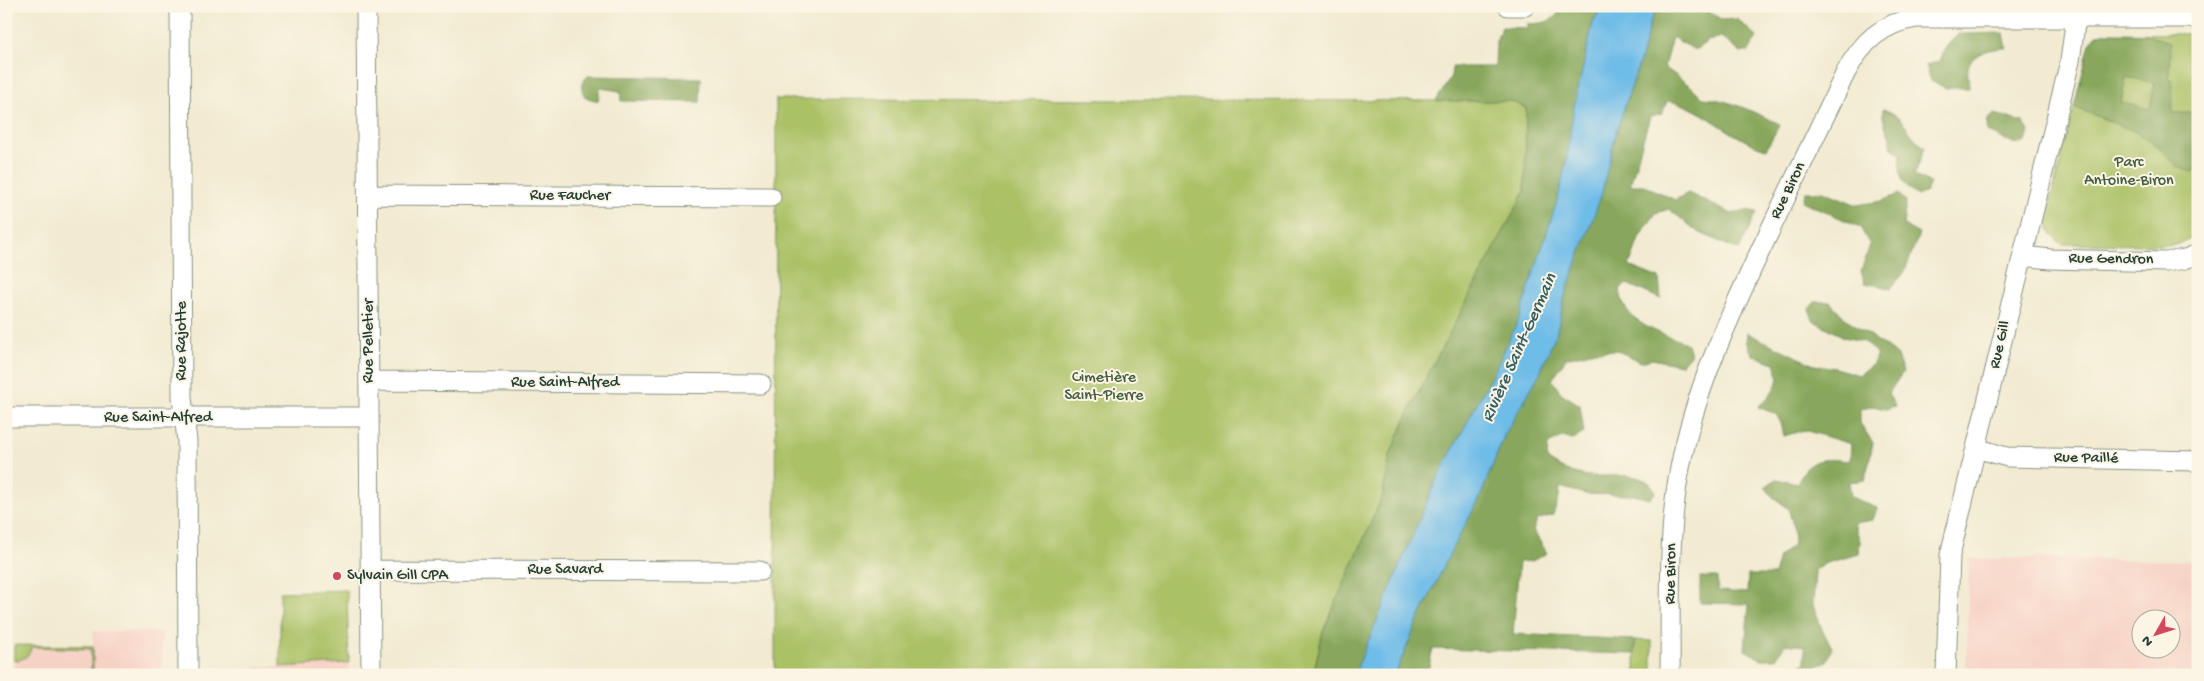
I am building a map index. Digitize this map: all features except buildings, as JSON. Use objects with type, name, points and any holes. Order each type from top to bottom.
[{"type":"street","name":"Rue Rajotte","points":[[180,6],[182,397],[187,441],[188,675]]},
{"type":"street","name":"Rue Pelletier","points":[[366,6],[371,675]]},
{"type":"street","points":[[1508,6],[1525,6]]},
{"type":"street","name":"Rue Biron","points":[[1670,675],[1673,538],[1677,487],[1684,448],[1698,397],[1734,306],[1853,58],[1861,46],[1875,34],[1903,20],[2076,17],[2198,18]]},
{"type":"street","name":"Rue Gill","points":[[1946,675],[1950,555],[2070,61],[2076,17]]},
{"type":"street","name":"Rue Faucher","points":[[368,195],[771,197]]},
{"type":"street","name":"Rue Gendron","points":[[2023,256],[2050,259],[2166,262],[2185,259],[2198,254]]},
{"type":"street","name":"Rue Saint-Alfred","points":[[370,381],[761,384]]},
{"type":"street","name":"Rue Saint-Alfred","points":[[6,417],[369,417]]},
{"type":"street","name":"Rue Paillé","points":[[1976,448],[2007,457],[2198,461]]},
{"type":"street","name":"Rue Savard","points":[[371,570],[760,571]]},
{"type":"shaded area","points":[[2036,558],[2198,561],[2198,675],[1966,675],[1969,559]]},
{"type":"shaded area","points":[[93,631],[162,632],[162,675],[15,675],[14,645],[93,646]]},
{"type":"shaded area","points":[[349,663],[349,675],[256,675],[256,667]]},
{"type":"green space","points":[[1562,6],[1602,6],[1593,23],[1573,111],[1567,159],[1558,198],[1520,316],[1498,364],[1435,483],[1354,675],[1313,675],[1323,632],[1383,495],[1390,455],[1416,397],[1525,191],[1526,108],[1510,101],[1436,101],[1451,77],[1452,67],[1495,67],[1496,41],[1502,27],[1527,28],[1527,24],[1548,21],[1556,16]]},
{"type":"green space","points":[[1659,6],[1701,6],[1722,20],[1737,19],[1757,37],[1749,51],[1741,53],[1721,37],[1708,41],[1695,50],[1672,37],[1664,67],[1693,88],[1703,98],[1733,104],[1780,124],[1766,149],[1740,138],[1704,115],[1680,104],[1667,101],[1662,114],[1650,116],[1630,185],[1644,185],[1675,200],[1688,193],[1732,214],[1745,210],[1757,212],[1739,250],[1698,232],[1669,209],[1656,213],[1640,236],[1629,266],[1659,278],[1661,299],[1627,284],[1620,289],[1623,301],[1635,319],[1645,326],[1688,344],[1691,354],[1681,365],[1652,359],[1641,362],[1616,350],[1595,351],[1566,358],[1552,380],[1561,393],[1580,405],[1584,433],[1573,439],[1562,437],[1548,444],[1547,459],[1563,469],[1582,475],[1623,476],[1643,479],[1656,492],[1650,499],[1633,495],[1585,494],[1560,487],[1553,515],[1537,520],[1533,530],[1547,553],[1532,561],[1519,562],[1513,634],[1635,640],[1634,654],[1433,649],[1427,675],[1395,675],[1415,627],[1452,549],[1479,500],[1505,434],[1540,373],[1557,331],[1565,295],[1601,196],[1617,129],[1643,52],[1650,21]]},
{"type":"green space","points":[[2004,33],[2007,48],[1984,52],[1970,63],[1968,68],[1969,88],[1945,88],[1931,81],[1926,65],[1940,61],[1946,47],[1958,34]]},
{"type":"green space","name":"Parc Antoine-Biron","points":[[2103,33],[2198,34],[2198,234],[2179,244],[2063,244],[2055,238],[2050,230],[2048,211],[2090,44],[2095,36]]},
{"type":"green space","points":[[2103,33],[2144,34],[2170,42],[2169,79],[2172,80],[2173,113],[2195,113],[2198,124],[2198,169],[2192,172],[2178,167],[2159,147],[2136,132],[2074,107],[2090,44],[2095,36]],"holes":[[[2126,77],[2155,83],[2150,109],[2121,103]]]},
{"type":"green space","points":[[588,76],[701,78],[700,102],[621,101],[620,91],[600,88],[598,101],[585,97],[583,94],[582,83]]},
{"type":"green space","name":"Cimetière Saint-Pierre","points":[[776,99],[1510,101],[1526,108],[1525,191],[1416,397],[1390,455],[1383,495],[1323,631],[1313,675],[775,675]]},
{"type":"green space","points":[[1883,109],[1898,117],[1918,142],[1925,147],[1914,176],[1930,183],[1926,192],[1917,196],[1904,182],[1900,173],[1901,154],[1892,148],[1883,118]]},
{"type":"green space","points":[[1995,114],[2023,122],[2029,131],[2026,142],[2015,145],[1987,131],[1988,119]]},
{"type":"green space","points":[[1806,192],[1826,192],[1857,205],[1881,201],[1899,194],[1906,202],[1903,225],[1919,234],[1904,273],[1891,288],[1865,283],[1861,271],[1870,245],[1860,227],[1802,201]]},
{"type":"green space","points":[[1815,302],[1830,302],[1845,318],[1896,354],[1903,372],[1888,394],[1895,406],[1886,409],[1873,406],[1860,410],[1860,423],[1873,443],[1865,480],[1849,482],[1851,497],[1877,508],[1873,520],[1854,523],[1860,541],[1859,554],[1826,563],[1815,570],[1813,605],[1823,632],[1832,647],[1827,661],[1813,669],[1815,675],[1801,675],[1801,665],[1805,663],[1805,646],[1785,644],[1776,659],[1761,659],[1745,650],[1749,604],[1700,603],[1700,577],[1717,577],[1718,591],[1747,593],[1748,575],[1774,575],[1779,557],[1794,544],[1793,525],[1788,508],[1773,497],[1765,487],[1776,479],[1798,483],[1807,467],[1818,461],[1850,461],[1851,444],[1804,430],[1784,436],[1781,423],[1776,414],[1758,407],[1770,396],[1779,379],[1774,363],[1753,355],[1746,342],[1747,333],[1814,365],[1835,368],[1859,375],[1872,365],[1878,354],[1862,341],[1844,337],[1813,320],[1809,309]]},
{"type":"green space","points":[[347,590],[349,663],[280,667],[280,592]]},
{"type":"green space","points":[[1635,640],[1652,641],[1652,675],[1635,675]]},
{"type":"green space","points":[[14,645],[93,646],[93,675],[91,675],[91,649],[32,647],[26,657],[14,661]]},
{"type":"water","name":"Rivière Saint-Germain","points":[[1602,6],[1659,6],[1650,21],[1643,52],[1617,129],[1601,196],[1565,295],[1557,331],[1540,373],[1505,434],[1479,500],[1452,549],[1415,627],[1395,675],[1354,675],[1435,483],[1498,364],[1520,316],[1558,198],[1567,159],[1573,111],[1593,23]]},
{"type":"place","name":"Sylvain Gill CPA","points":[[337,576]]}]
